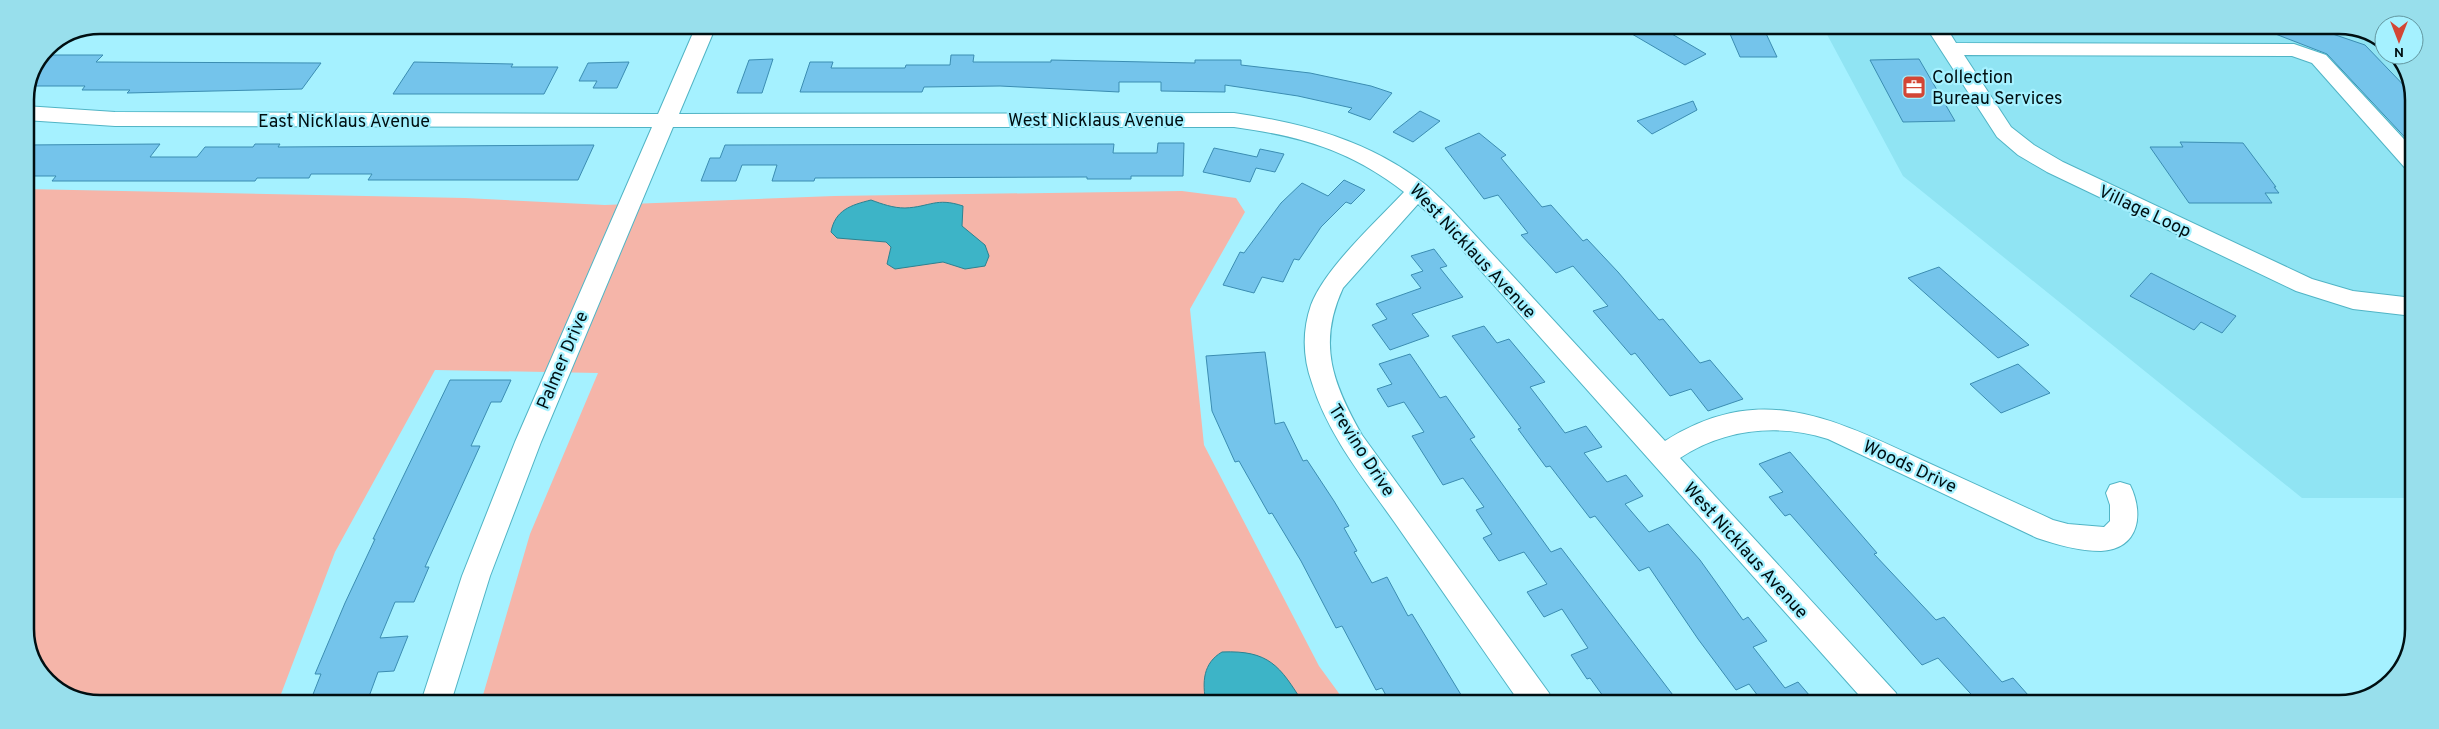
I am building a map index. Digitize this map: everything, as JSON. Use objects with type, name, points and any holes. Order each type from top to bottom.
[{"type":"street","name":"Palmer Drive","points":[[438,695],[476,576],[528,442],[702,34]]},
{"type":"street","name":"Village Loop","points":[[1940,34],[2004,132],[2026,150],[2055,167],[2304,284],[2353,300],[2405,306]]},
{"type":"street","points":[[1949,49],[2294,50],[2319,59],[2405,154]]},
{"type":"street","name":"East Nicklaus Avenue","points":[[34,114],[115,119],[664,121]]},
{"type":"street","name":"West Nicklaus Avenue","points":[[664,121],[1234,120],[1270,124],[1337,142],[1382,164],[1418,190],[1443,214],[1877,695]]},
{"type":"street","name":"Trevino Drive","points":[[1418,190],[1333,284],[1326,297],[1321,310],[1317,333],[1320,373],[1332,407],[1353,442],[1532,695]]},
{"type":"street","name":"Woods Drive","points":[[1661,457],[1695,437],[1726,427],[1769,419],[1801,420],[1837,432],[2047,530],[2091,540],[2112,537],[2124,525],[2124,505],[2120,493]]},
{"type":"shaded area","points":[[1827,34],[2348,34],[2374,44],[2374,65],[2395,65],[2404,87],[2405,96],[2405,498],[2302,498],[1903,176]]},
{"type":"shaded area","points":[[34,189],[465,198],[605,205],[834,196],[1182,191],[1236,198],[1245,212],[1190,309],[1204,445],[1319,666],[1340,695],[483,695],[530,534],[598,373],[435,370],[335,552],[281,695],[91,695],[63,684],[47,669],[37,650],[34,633]]},
{"type":"shaded area","points":[[871,200],[901,208],[939,202],[963,206],[962,226],[985,245],[989,256],[985,266],[965,269],[943,262],[895,269],[887,264],[891,247],[886,242],[837,238],[831,232],[836,218],[845,210]]},
{"type":"shaded area","points":[[1222,652],[1238,652],[1262,658],[1280,670],[1298,695],[1205,695],[1205,674],[1216,656]]},
{"type":"building","points":[[1632,34],[1672,34],[1706,54],[1685,65]]},
{"type":"building","points":[[1730,34],[1766,34],[1777,57],[1740,57]]},
{"type":"building","points":[[2275,34],[2333,34],[2365,45],[2374,54],[2374,65],[2384,65],[2403,85],[2405,137],[2327,54]]},
{"type":"building","points":[[51,55],[103,55],[96,62],[321,63],[302,89],[127,93],[130,90],[82,90],[85,86],[35,86],[45,63]]},
{"type":"building","points":[[951,55],[974,55],[973,62],[1051,62],[1051,60],[1195,63],[1195,60],[1241,60],[1241,65],[1310,73],[1371,86],[1392,93],[1370,120],[1348,112],[1352,108],[1298,96],[1225,85],[1225,92],[1161,91],[1161,82],[1119,82],[1119,92],[1000,86],[924,87],[922,92],[800,92],[810,62],[833,62],[831,68],[905,68],[906,65],[950,65]]},
{"type":"building","points":[[773,59],[762,93],[737,93],[749,60]]},
{"type":"building","points":[[1919,59],[1955,121],[1903,122],[1870,60]]},
{"type":"building","points":[[414,62],[513,64],[511,67],[558,67],[544,94],[393,94]]},
{"type":"building","points":[[629,62],[617,88],[593,88],[597,81],[579,81],[588,63]]},
{"type":"building","points":[[1693,101],[1697,110],[1652,134],[1637,121]]},
{"type":"building","points":[[1420,111],[1440,121],[1413,142],[1393,132]]},
{"type":"building","points":[[1479,133],[1506,155],[1501,158],[1542,207],[1551,205],[1583,241],[1587,239],[1659,320],[1663,319],[1700,363],[1710,360],[1743,399],[1708,411],[1691,389],[1670,396],[1635,353],[1631,355],[1593,311],[1608,306],[1573,266],[1556,273],[1521,235],[1528,233],[1498,195],[1484,199],[1445,148]]},
{"type":"building","points":[[2180,142],[2243,143],[2279,193],[2265,193],[2272,203],[2189,203],[2150,147],[2183,147]]},
{"type":"building","points":[[1158,143],[1184,143],[1183,176],[1131,176],[1131,179],[1087,179],[1087,177],[815,178],[814,181],[772,181],[777,165],[742,165],[736,181],[701,181],[710,158],[720,158],[725,145],[1114,144],[1113,153],[1157,153]]},
{"type":"building","points":[[160,144],[150,157],[197,157],[205,147],[253,147],[255,144],[280,144],[278,147],[594,145],[578,180],[368,180],[372,174],[311,174],[309,178],[257,178],[255,181],[52,181],[56,176],[34,176],[34,145]]},
{"type":"building","points":[[1214,148],[1257,157],[1260,149],[1284,154],[1275,172],[1256,168],[1250,182],[1203,172]]},
{"type":"building","points":[[1344,180],[1365,190],[1351,204],[1346,202],[1321,227],[1299,260],[1294,259],[1283,282],[1262,277],[1254,293],[1223,285],[1240,252],[1244,253],[1281,203],[1302,183],[1328,196]]},
{"type":"building","points":[[1434,249],[1447,266],[1440,268],[1463,297],[1412,314],[1429,336],[1390,350],[1372,325],[1387,319],[1376,304],[1421,288],[1411,275],[1423,271],[1411,256]]},
{"type":"building","points":[[1939,267],[2029,345],[1998,358],[1908,278]]},
{"type":"building","points":[[2151,273],[2236,316],[2222,333],[2201,322],[2194,330],[2130,296]]},
{"type":"building","points":[[1484,326],[1497,343],[1509,339],[1545,382],[1530,387],[1565,433],[1586,426],[1602,447],[1584,453],[1607,482],[1626,475],[1643,496],[1625,504],[1649,532],[1668,524],[1700,560],[1743,620],[1748,617],[1767,641],[1753,647],[1785,688],[1798,682],[1809,695],[1757,695],[1749,684],[1736,690],[1698,639],[1649,567],[1639,571],[1595,516],[1590,518],[1550,466],[1546,467],[1518,429],[1521,428],[1452,336]]},
{"type":"building","points":[[1265,352],[1275,424],[1284,422],[1303,461],[1307,460],[1334,501],[1349,526],[1344,528],[1357,551],[1354,552],[1372,583],[1387,577],[1408,616],[1412,614],[1461,695],[1386,695],[1382,688],[1376,690],[1342,626],[1336,628],[1301,561],[1272,513],[1269,514],[1239,461],[1235,462],[1212,411],[1206,356]]},
{"type":"building","points":[[1410,354],[1440,398],[1446,396],[1475,437],[1470,439],[1551,552],[1561,548],[1673,695],[1602,695],[1590,678],[1587,679],[1571,655],[1588,648],[1562,609],[1544,617],[1527,592],[1547,584],[1524,552],[1499,561],[1483,538],[1492,534],[1476,510],[1484,507],[1463,478],[1443,485],[1412,436],[1424,432],[1404,402],[1388,407],[1377,389],[1392,384],[1379,364]]},
{"type":"building","points":[[2018,364],[2050,393],[2001,413],[1970,384]]},
{"type":"building","points":[[450,380],[511,380],[501,402],[491,402],[471,446],[480,446],[425,567],[429,567],[414,602],[395,602],[380,638],[408,636],[394,671],[378,672],[370,695],[313,695],[321,674],[315,674],[375,539],[373,539]]},
{"type":"building","points":[[1790,452],[1877,553],[1874,554],[1936,620],[1944,617],[2002,682],[2013,678],[2028,695],[1972,695],[1938,658],[1922,665],[1790,514],[1785,516],[1769,497],[1783,492],[1759,464]]},
{"type":"place","name":"Collection Bureau Services","points":[[1914,87]]}]
